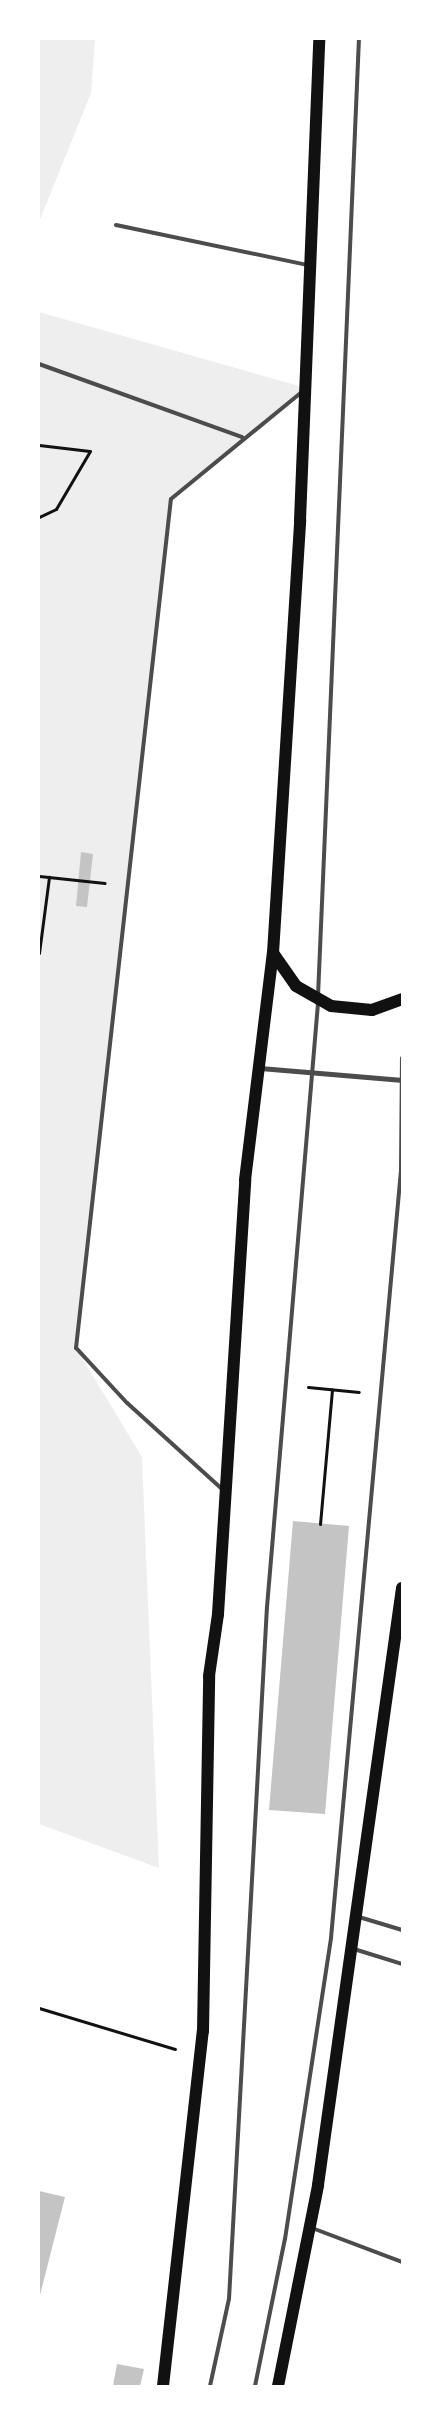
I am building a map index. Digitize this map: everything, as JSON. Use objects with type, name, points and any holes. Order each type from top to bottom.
[{"type":"main road","points":[[163,2386],[200,2056],[209,1676],[226,1492],[245,1180],[273,953],[306,388],[319,39]]},
{"type":"main road","points":[[273,953],[296,986],[318,1000],[351,1010],[372,1010],[402,999]]},
{"type":"main road","points":[[278,2386],[310,2227],[402,1588]]},
{"type":"street","points":[[260,1068],[402,1079]]},
{"type":"lane","points":[[210,2386],[229,2290],[265,1636],[314,1072],[360,39]]},
{"type":"lane","points":[[116,225],[311,266]]},
{"type":"lane","points":[[39,364],[242,437]]},
{"type":"lane","points":[[226,1492],[127,1403],[76,1348],[171,499],[242,437],[306,388]]},
{"type":"lane","points":[[255,2386],[285,2239],[331,1938],[401,1170],[402,1058]]},
{"type":"lane","points":[[356,1916],[402,1930]]},
{"type":"lane","points":[[351,1948],[402,1964]]},
{"type":"lane","points":[[310,2227],[402,2262]]},
{"type":"path","points":[[39,445],[90,451],[56,509],[39,517]]},
{"type":"path","points":[[39,876],[127,885]]},
{"type":"path","points":[[39,953],[49,877]]},
{"type":"path","points":[[286,1384],[380,1394]]},
{"type":"path","points":[[320,1524],[332,1390]]},
{"type":"path","points":[[39,2008],[200,2056]]},
{"type":"shaded area","points":[[39,39],[95,39],[91,93],[39,222]]},
{"type":"shaded area","points":[[39,312],[306,388],[171,499],[76,1348],[142,1457],[159,1868],[39,1824]]},
{"type":"building","points":[[81,852],[93,854],[87,907],[76,906]]},
{"type":"building","points":[[293,1521],[349,1526],[325,1814],[269,1810]]},
{"type":"building","points":[[39,2191],[65,2197],[39,2299]]},
{"type":"building","points":[[117,2364],[144,2369],[140,2386],[113,2386]]}]
